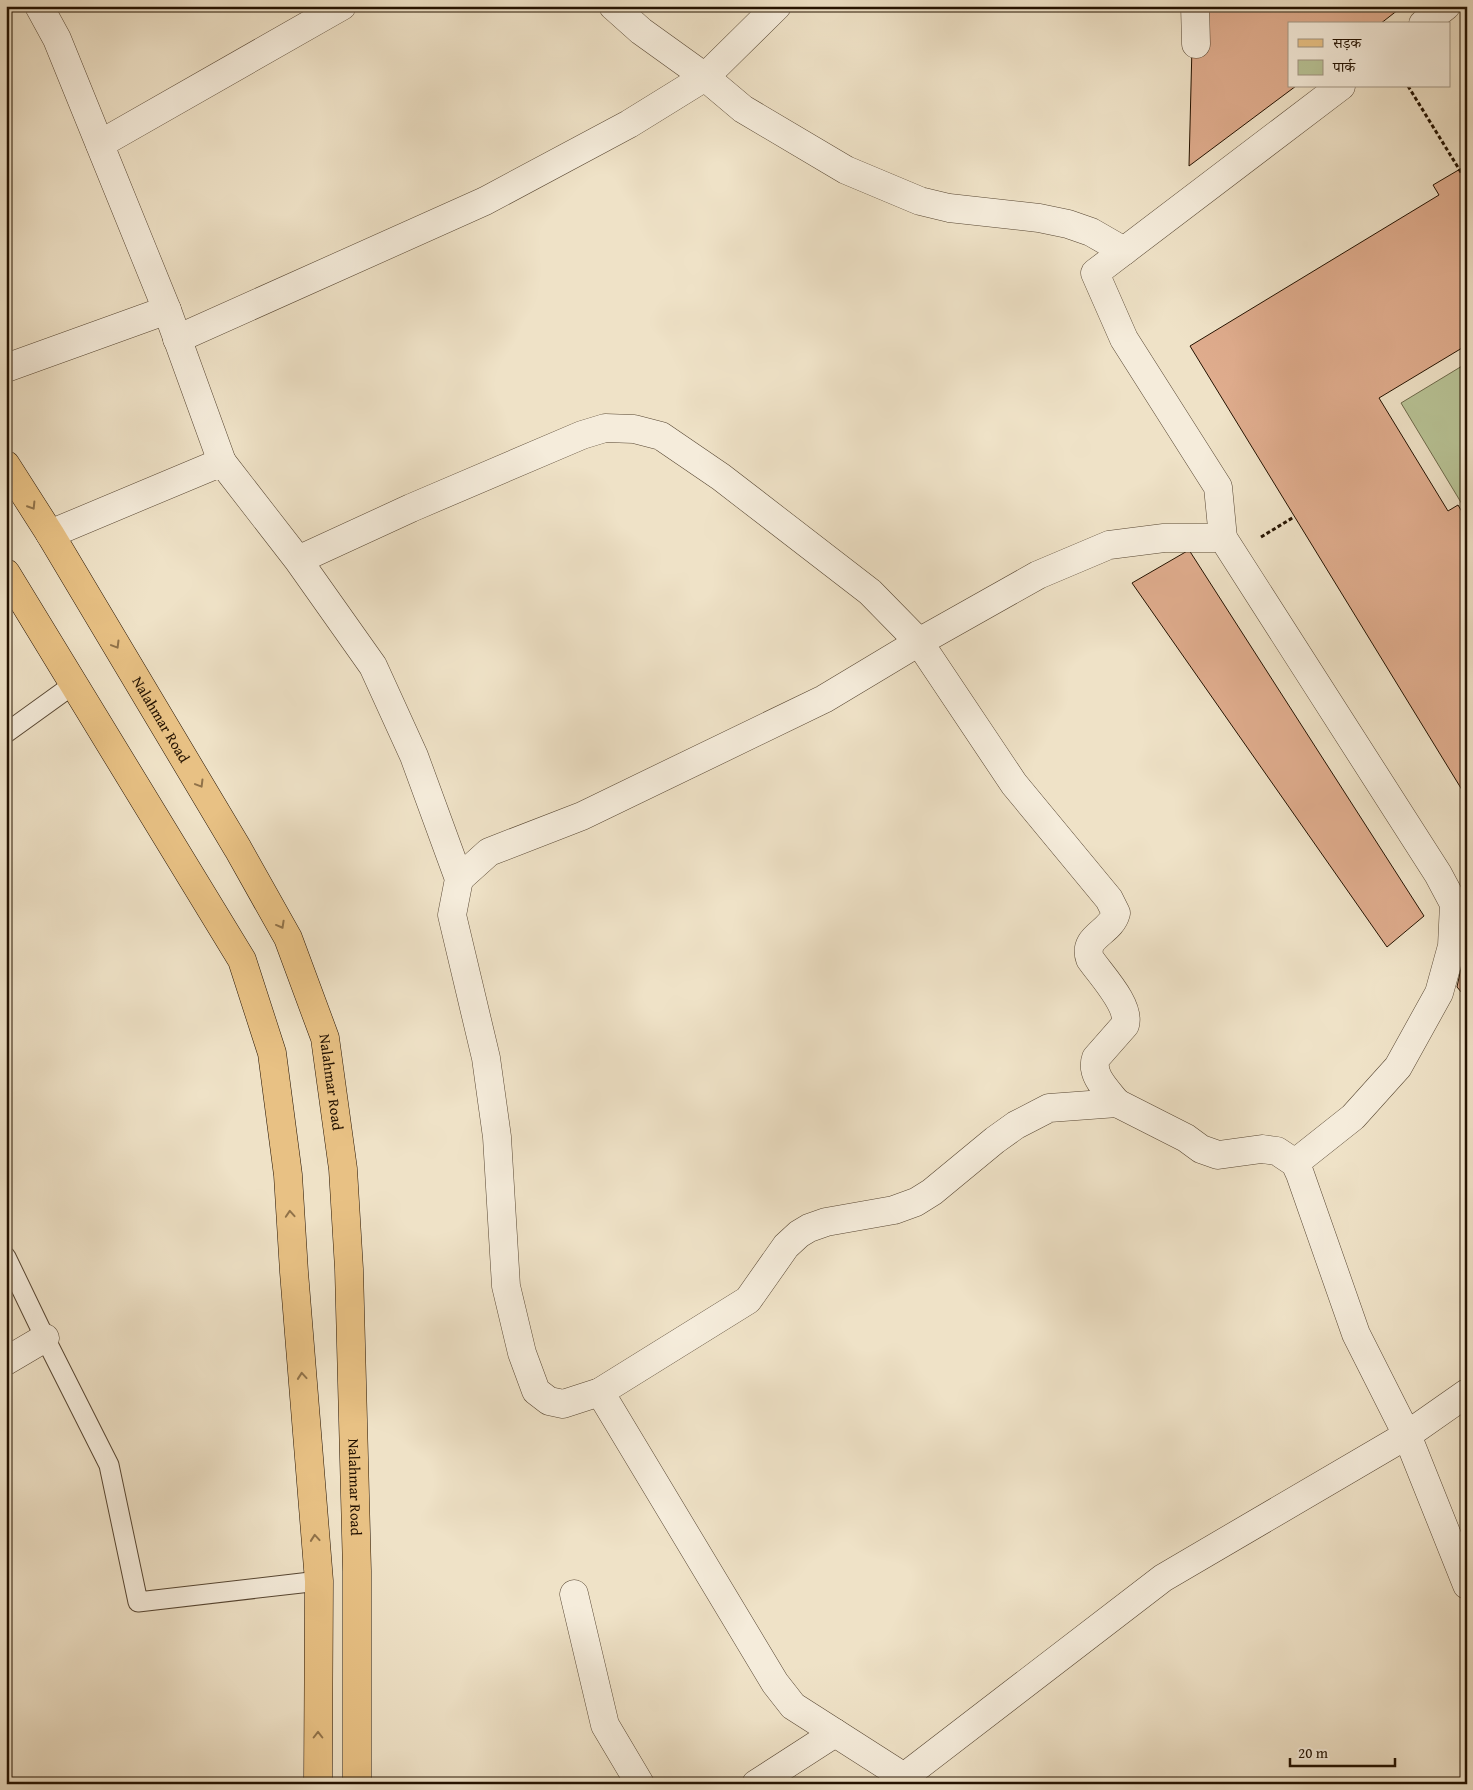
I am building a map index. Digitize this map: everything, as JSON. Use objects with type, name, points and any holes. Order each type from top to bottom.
[{"type":"main road","name":"Nalahmar Road","points":[[6,464],[50,534],[238,849],[288,938],[325,1038],[343,1169],[349,1269],[357,1571],[357,1784]]},
{"type":"main road","points":[[6,573],[242,960],[272,1053],[288,1175],[319,1581],[318,1784]]},
{"type":"street","points":[[39,6],[57,39],[100,144],[166,310],[222,462],[298,560],[373,666],[414,756],[460,878],[452,915],[486,1058],[497,1137],[506,1286],[522,1353],[536,1391],[549,1401],[563,1404],[600,1392],[748,1300],[786,1246],[799,1234],[826,1222],[894,1210],[916,1202],[932,1192],[1016,1125],[1049,1108],[1117,1103]]},
{"type":"street","points":[[100,144],[342,6]]},
{"type":"street","points":[[613,6],[641,31],[705,77],[743,109],[846,170],[920,201],[949,208],[1039,218],[1068,224],[1091,232],[1124,251]]},
{"type":"street","points":[[177,339],[485,201],[630,124],[705,77],[777,6]]},
{"type":"street","points":[[1195,6],[1196,44]]},
{"type":"street","points":[[1426,22],[1446,6]]},
{"type":"street","points":[[1295,1163],[1353,1117],[1398,1067],[1439,992],[1452,946],[1461,902],[1438,874],[1229,545],[1218,487],[1124,339],[1095,273],[1338,88]]},
{"type":"street","points":[[6,368],[166,310]]},
{"type":"street","points":[[298,560],[411,508],[582,435],[605,428],[634,429],[661,436],[721,477],[870,592],[919,642],[1014,784],[1114,906],[1116,913],[1114,920],[1090,943],[1087,952],[1121,1002],[1127,1020],[1125,1025],[1096,1058],[1095,1063],[1096,1074],[1117,1103],[1186,1138],[1201,1149],[1218,1155],[1262,1149],[1278,1152],[1295,1163],[1356,1334],[1407,1435],[1467,1585]]},
{"type":"street","points":[[50,534],[222,462]]},
{"type":"street","points":[[460,878],[489,852],[582,816],[815,703],[1038,575],[1109,545],[1164,538],[1229,545]]},
{"type":"street","points":[[6,1361],[45,1338]]},
{"type":"street","points":[[600,1392],[775,1683],[793,1706],[907,1780],[1163,1578],[1407,1435],[1467,1392]]},
{"type":"street","points":[[574,1594],[605,1725],[640,1784]]},
{"type":"street","points":[[756,1784],[835,1733]]},
{"type":"lane","points":[[6,733],[74,684]]},
{"type":"lane","points":[[6,1257],[109,1465],[138,1602],[319,1581]]},
{"type":"path","points":[[1409,88],[1467,182]]},
{"type":"path","points":[[1229,545],[1294,517]]},
{"type":"green space","points":[[1467,363],[1467,507],[1465,509],[1401,403]]},
{"type":"building","points":[[1193,6],[1403,6],[1383,22],[1288,22],[1288,88],[1293,88],[1189,166]]},
{"type":"building","points":[[1467,165],[1467,345],[1379,398],[1448,511],[1458,505],[1467,520],[1467,798],[1190,346],[1439,195],[1433,185]]},
{"type":"building","points":[[1189,550],[1424,916],[1387,947],[1132,583]]},
{"type":"building","points":[[1467,940],[1467,999],[1457,987]]}]
